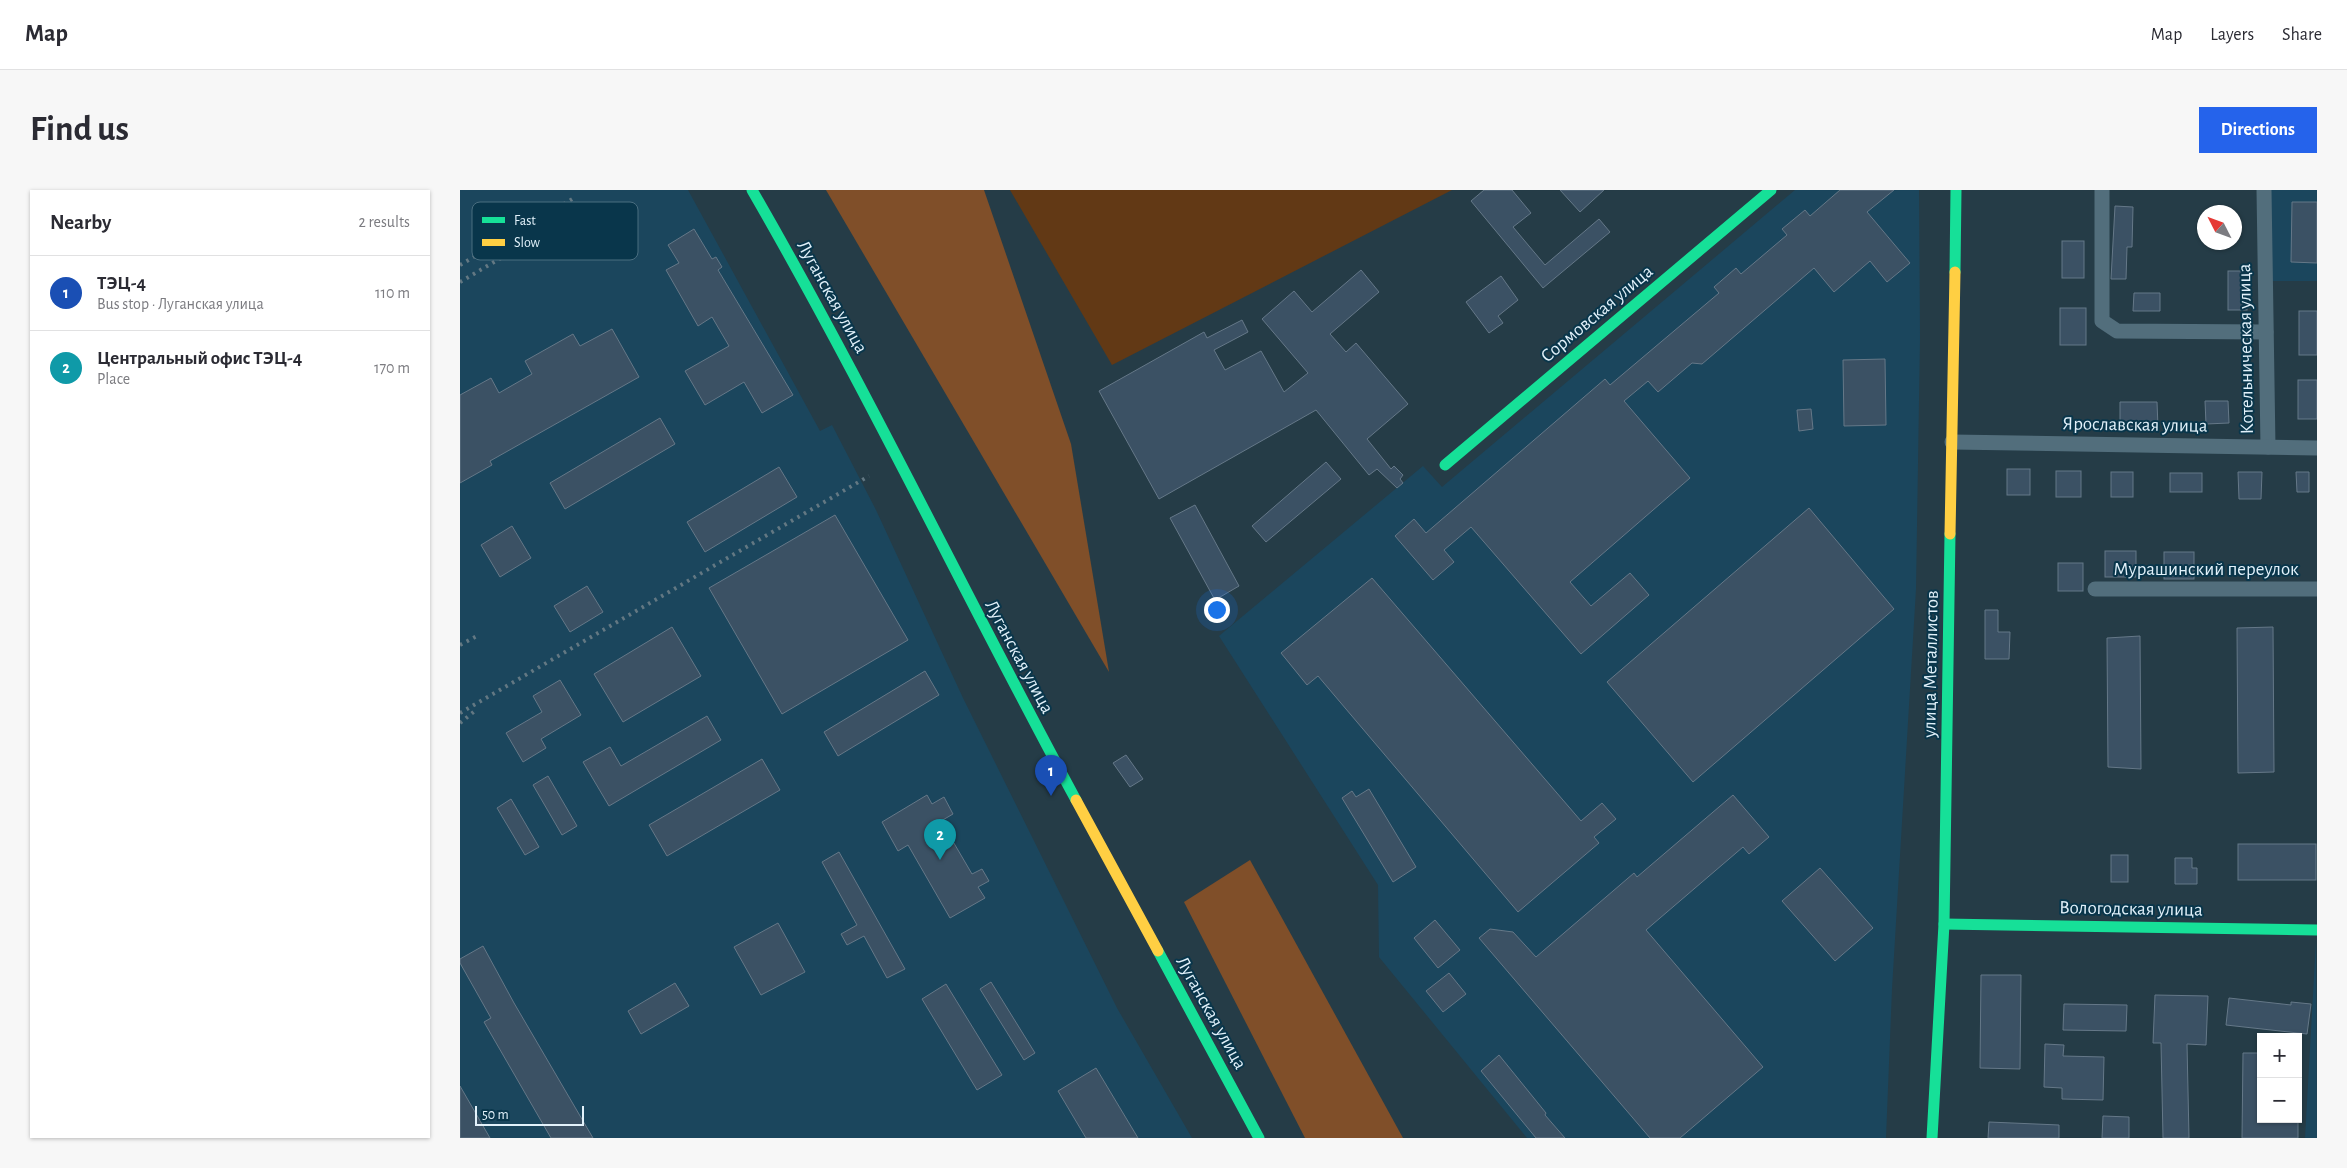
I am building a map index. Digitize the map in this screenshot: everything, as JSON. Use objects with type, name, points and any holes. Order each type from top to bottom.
[{"type":"main road","name":"Луганская улица","points":[[752,190],[810,290],[1019,695],[1260,1138]]},
{"type":"main road","name":"Сормовская улица","points":[[1445,465],[1771,190]]},
{"type":"main road","name":"улица Металлистов","points":[[1932,1138],[1944,924],[1956,190]]},
{"type":"main road","name":"Вологодская улица","points":[[1944,924],[2317,930]]},
{"type":"street","points":[[2102,190],[2102,320],[2117,331],[2266,332]]},
{"type":"street","name":"Котельническая улица","points":[[2264,190],[2268,448]]},
{"type":"street","name":"Ярославская улица","points":[[1952,442],[2317,448]]},
{"type":"street","name":"Мурашинский переулок","points":[[2095,589],[2317,589]]},
{"type":"shaded area","points":[[460,190],[688,190],[820,431],[832,425],[876,510],[963,698],[1117,1008],[1192,1138],[460,1138]]},
{"type":"shaded area","points":[[826,190],[984,190],[1071,444],[1109,672]]},
{"type":"shaded area","points":[[1010,190],[1452,190],[1112,365]]},
{"type":"shaded area","points":[[1795,190],[1919,190],[1920,338],[1916,589],[1892,989],[1886,1138],[1527,1138],[1379,957],[1378,885],[1219,636],[1423,466],[1442,487]]},
{"type":"shaded area","points":[[2268,190],[2317,190],[2317,281],[2263,281]]},
{"type":"shaded area","points":[[1250,860],[1403,1138],[1305,1138],[1184,902]]},
{"type":"shaded area","points":[[2316,941],[2317,1138],[2305,1138]]},
{"type":"building","points":[[1484,190],[1512,190],[1531,213],[1513,227],[1545,265],[1599,219],[1610,232],[1543,288],[1471,201]]},
{"type":"building","points":[[1560,190],[1604,190],[1580,212]]},
{"type":"building","points":[[1840,190],[1894,190],[1867,212],[1910,263],[1887,282],[1870,261],[1834,292],[1814,268],[1702,364],[1692,363],[1658,392],[1648,381],[1624,401],[1690,478],[1570,582],[1591,606],[1630,573],[1649,595],[1581,654],[1471,527],[1444,550],[1454,562],[1433,580],[1395,536],[1414,519],[1426,533],[1605,379],[1610,385],[1719,293],[1714,287],[1736,268],[1741,274],[1787,235],[1782,229],[1805,210],[1810,216]]},
{"type":"building","points":[[2292,202],[2317,202],[2317,263],[2291,262]]},
{"type":"building","points":[[2115,206],[2133,207],[2132,247],[2127,247],[2126,279],[2111,279]]},
{"type":"building","points":[[694,229],[712,259],[716,257],[722,267],[718,270],[793,395],[762,413],[744,382],[705,405],[685,371],[729,346],[712,317],[698,326],[666,270],[679,263],[668,245]]},
{"type":"building","points":[[2062,241],[2084,241],[2084,278],[2062,278]]},
{"type":"building","points":[[1361,270],[1379,292],[1330,334],[1346,352],[1356,343],[1408,404],[1367,439],[1391,469],[1394,466],[1403,475],[1400,479],[1403,483],[1397,488],[1377,469],[1369,475],[1316,410],[1159,499],[1099,391],[1204,332],[1207,338],[1242,320],[1248,332],[1214,350],[1225,370],[1261,351],[1284,392],[1308,373],[1262,319],[1294,291],[1312,312]]},
{"type":"building","points":[[2228,271],[2247,271],[2247,310],[2228,310]]},
{"type":"building","points":[[1501,276],[1518,300],[1498,316],[1503,323],[1489,333],[1466,302]]},
{"type":"building","points":[[2134,293],[2160,293],[2160,311],[2133,311]]},
{"type":"building","points":[[2060,308],[2086,308],[2086,345],[2060,345]]},
{"type":"building","points":[[2299,311],[2317,311],[2317,355],[2299,355]]},
{"type":"building","points":[[612,329],[639,377],[490,461],[492,465],[460,483],[460,395],[491,378],[499,393],[532,374],[525,361],[573,334],[580,346]]},
{"type":"building","points":[[1885,359],[1886,425],[1844,426],[1843,360]]},
{"type":"building","points":[[2298,380],[2317,380],[2317,419],[2298,419]]},
{"type":"building","points":[[2205,401],[2228,401],[2229,423],[2206,424]]},
{"type":"building","points":[[2120,402],[2157,402],[2158,427],[2120,427]]},
{"type":"building","points":[[1811,409],[1813,429],[1799,431],[1797,410]]},
{"type":"building","points":[[660,418],[675,444],[565,509],[550,483]]},
{"type":"building","points":[[1326,462],[1341,479],[1266,542],[1252,526]]},
{"type":"building","points":[[779,467],[797,497],[705,552],[687,522]]},
{"type":"building","points":[[2007,469],[2030,469],[2030,495],[2007,495]]},
{"type":"building","points":[[2056,471],[2081,471],[2081,497],[2056,497]]},
{"type":"building","points":[[2111,472],[2133,472],[2133,497],[2111,497]]},
{"type":"building","points":[[2238,472],[2262,472],[2261,499],[2239,499]]},
{"type":"building","points":[[2296,472],[2309,472],[2309,492],[2297,492]]},
{"type":"building","points":[[2170,473],[2202,473],[2202,492],[2170,492]]},
{"type":"building","points":[[1195,505],[1239,586],[1215,600],[1170,518]]},
{"type":"building","points":[[1809,508],[1894,609],[1693,782],[1607,682]]},
{"type":"building","points":[[835,515],[908,640],[782,714],[709,588]]},
{"type":"building","points":[[512,526],[531,558],[500,577],[481,545]]},
{"type":"building","points":[[2105,551],[2136,551],[2136,577],[2105,577]]},
{"type":"building","points":[[2164,552],[2194,552],[2194,579],[2164,579]]},
{"type":"building","points":[[2058,563],[2083,563],[2083,591],[2058,591]]},
{"type":"building","points":[[1372,578],[1581,821],[1602,803],[1616,819],[1594,837],[1599,843],[1518,912],[1318,676],[1307,685],[1281,653]]},
{"type":"building","points":[[587,586],[603,612],[570,632],[554,606]]},
{"type":"building","points":[[1985,610],[1998,610],[1998,632],[2010,632],[2009,659],[1985,659]]},
{"type":"building","points":[[672,627],[701,676],[623,722],[594,674]]},
{"type":"building","points":[[2273,627],[2274,772],[2238,773],[2237,628]]},
{"type":"building","points":[[2140,636],[2141,769],[2108,767],[2107,638]]},
{"type":"building","points":[[925,671],[939,695],[838,756],[824,732]]},
{"type":"building","points":[[560,680],[581,715],[541,739],[546,748],[523,762],[506,733],[542,712],[533,696]]},
{"type":"building","points":[[707,716],[721,740],[609,806],[583,762],[610,747],[621,766]]},
{"type":"building","points":[[1126,755],[1143,779],[1130,787],[1113,763]]},
{"type":"building","points":[[762,759],[780,790],[667,856],[649,825]]},
{"type":"building","points":[[548,776],[577,826],[562,835],[533,785]]},
{"type":"building","points":[[1369,789],[1416,867],[1393,882],[1342,798],[1352,791],[1356,797]]},
{"type":"building","points":[[927,795],[932,804],[944,797],[953,814],[941,821],[972,874],[982,869],[989,881],[978,887],[985,898],[950,918],[908,845],[898,851],[882,822]]},
{"type":"building","points":[[1733,795],[1769,837],[1749,854],[1743,847],[1646,930],[1763,1067],[1680,1138],[1650,1138],[1479,938],[1490,929],[1513,932],[1536,957],[1634,873],[1637,877]]},
{"type":"building","points":[[511,799],[539,847],[525,855],[497,808]]},
{"type":"building","points":[[2238,844],[2316,844],[2316,880],[2238,880]]},
{"type":"building","points":[[839,852],[905,969],[887,978],[864,936],[847,945],[841,934],[857,925],[822,862]]},
{"type":"building","points":[[2111,855],[2128,855],[2128,882],[2111,882]]},
{"type":"building","points":[[2175,858],[2192,858],[2192,868],[2197,868],[2197,884],[2175,884]]},
{"type":"building","points":[[1820,868],[1873,928],[1835,961],[1782,901]]},
{"type":"building","points":[[1435,920],[1460,950],[1438,968],[1414,938]]},
{"type":"building","points":[[778,923],[805,972],[761,995],[734,947]]},
{"type":"building","points":[[483,946],[593,1138],[551,1138],[484,1022],[491,1018],[460,963],[460,959]]},
{"type":"building","points":[[1449,973],[1466,994],[1443,1012],[1426,991]]},
{"type":"building","points":[[1981,975],[2021,975],[2020,1069],[1980,1068]]},
{"type":"building","points":[[991,982],[1035,1053],[1024,1060],[980,989]]},
{"type":"building","points":[[675,983],[689,1006],[641,1034],[628,1011]]},
{"type":"building","points":[[946,984],[1002,1075],[977,1090],[922,999]]},
{"type":"building","points":[[2155,995],[2208,996],[2206,1045],[2187,1044],[2189,1138],[2163,1138],[2161,1043],[2153,1043]]},
{"type":"building","points":[[2229,998],[2291,1005],[2291,1002],[2311,1004],[2307,1034],[2226,1025]]},
{"type":"building","points":[[2064,1004],[2127,1005],[2126,1031],[2063,1030]]},
{"type":"building","points":[[2045,1044],[2064,1045],[2063,1056],[2104,1057],[2103,1100],[2062,1099],[2062,1088],[2044,1087]]},
{"type":"building","points":[[2243,1053],[2257,1053],[2257,1123],[2298,1123],[2298,1138],[2242,1138]]},
{"type":"building","points":[[1499,1055],[1565,1138],[1536,1138],[1481,1071]]},
{"type":"building","points":[[1096,1068],[1138,1138],[1086,1138],[1058,1091]]},
{"type":"building","points":[[460,1086],[490,1138],[460,1138]]},
{"type":"building","points":[[2103,1116],[2129,1117],[2129,1138],[2102,1138]]},
{"type":"building","points":[[1989,1122],[2059,1125],[2059,1138],[1988,1138]]},
{"type":"railway","points":[[567,202],[574,198]]},
{"type":"railway","points":[[460,265],[472,258]]},
{"type":"railway","points":[[460,282],[497,260]]},
{"type":"railway","points":[[460,713],[869,476]]},
{"type":"railway","points":[[460,645],[477,636]]},
{"type":"railway","points":[[460,723],[476,710]]},
{"type":"traffic: fast","points":[[752,190],[836,341],[1076,800]]},
{"type":"traffic: fast","points":[[1445,465],[1771,190]]},
{"type":"traffic: fast","points":[[1955,272],[1956,190]]},
{"type":"traffic: fast","points":[[1932,1138],[1944,924],[1950,534]]},
{"type":"traffic: fast","points":[[1944,924],[2317,930]]},
{"type":"traffic: fast","points":[[1158,951],[1259,1138]]},
{"type":"traffic: slow","points":[[1950,534],[1955,272]]},
{"type":"traffic: slow","points":[[1076,800],[1158,951]]},
{"type":"place","name":"ТЭЦ-4","points":[[1051,796]]},
{"type":"place","name":"Центральный офис ТЭЦ-4","points":[[940,860]]}]
